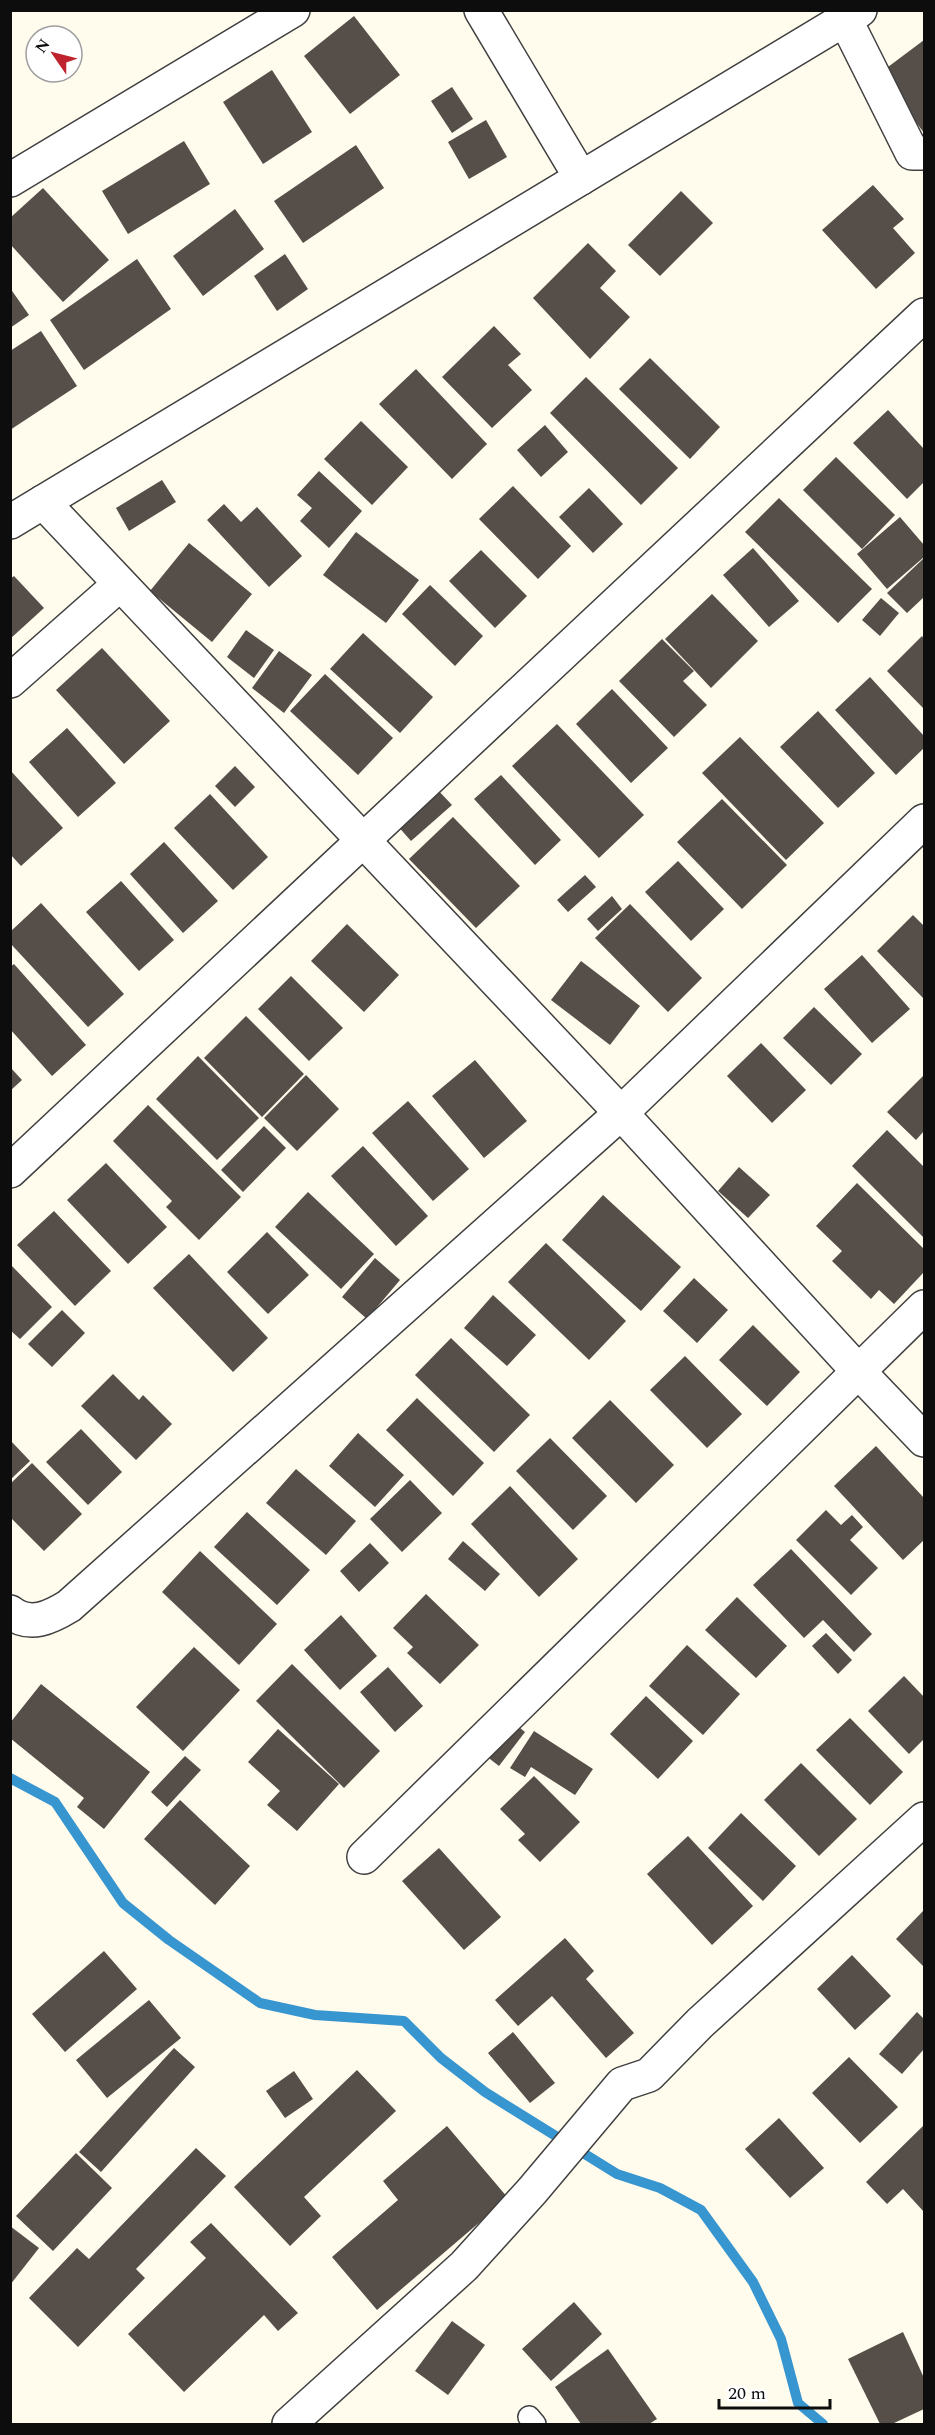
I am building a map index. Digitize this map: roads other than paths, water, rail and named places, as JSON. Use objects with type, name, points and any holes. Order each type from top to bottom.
[{"type":"street","points":[[10,180],[293,10]]},
{"type":"street","points":[[481,10],[581,178]]},
{"type":"street","points":[[10,522],[853,15],[912,153],[924,153]]},
{"type":"street","points":[[10,1171],[364,842],[924,315]]},
{"type":"street","points":[[43,502],[621,1113],[858,1372],[924,1440]]},
{"type":"street","points":[[10,681],[120,584]]},
{"type":"street","points":[[10,1612],[15,1616],[34,1621],[50,1617],[69,1605],[621,1113],[924,820]]},
{"type":"street","points":[[363,1857],[924,1307]]},
{"type":"street","points":[[301,2421],[464,2266],[532,2192],[622,2084],[649,2075],[700,2023],[924,1819]]},
{"type":"waterway","points":[[10,1778],[55,1802],[123,1903],[169,1940],[260,2003],[315,2015],[404,2021],[441,2058],[485,2092],[617,2174],[660,2188],[701,2210],[753,2282],[781,2339],[798,2403],[823,2424]]}]
